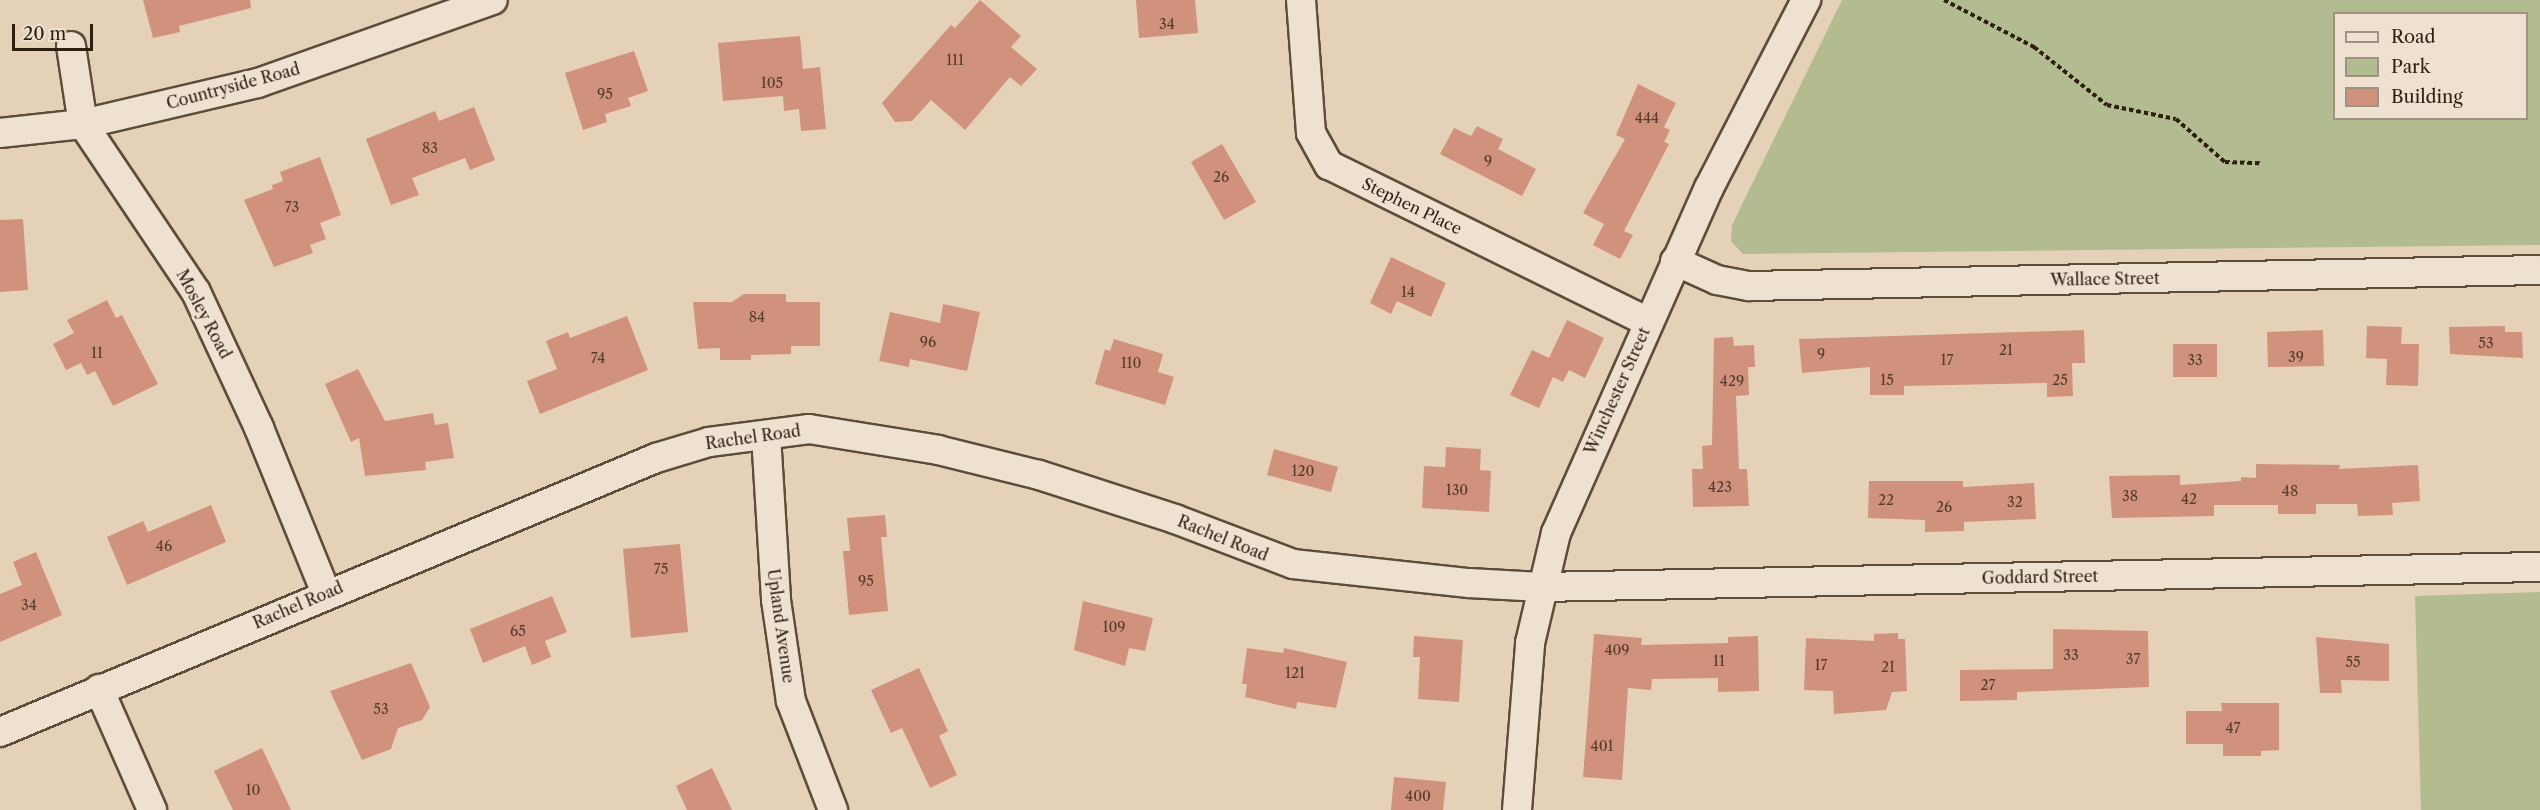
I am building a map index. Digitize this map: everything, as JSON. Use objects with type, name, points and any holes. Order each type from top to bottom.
[{"type":"street","name":"Stephen Place","points":[[1301,0],[1311,133],[1329,165],[1648,322]]},
{"type":"street","name":"Winchester Street","points":[[1517,810],[1522,716],[1541,587],[1563,515],[1675,261],[1734,135],[1806,0]]},
{"type":"street","name":"Countryside Road","points":[[0,133],[83,124],[258,83],[486,1]]},
{"type":"street","name":"Mosley Road","points":[[71,46],[83,124],[196,292],[255,418],[326,593]]},
{"type":"street","name":"Wallace Street","points":[[1675,261],[1716,280],[1749,286],[2540,270]]},
{"type":"street","name":"Rachel Road","points":[[0,732],[326,593],[656,458],[709,441],[809,429],[938,450],[1102,495],[1259,554],[1315,568],[1541,587]]},
{"type":"street","name":"Upland Avenue","points":[[766,435],[775,588],[791,701],[833,810]]},
{"type":"street","name":"Goddard Street","points":[[1541,587],[2540,567]]},
{"type":"street","points":[[99,689],[152,810]]},
{"type":"path","points":[[1944,0],[2034,47],[2107,105],[2176,119],[2225,162],[2260,163]]},
{"type":"green space","points":[[1842,0],[2540,0],[2540,245],[1743,254],[1731,241],[1732,225]]},
{"type":"green space","points":[[2540,592],[2540,810],[2421,810],[2415,596]]},
{"type":"building","points":[[143,0],[250,0],[251,8],[179,26],[180,32],[153,38]]},
{"type":"building","points":[[980,0],[1021,36],[1011,47],[1037,69],[1021,86],[1010,77],[965,130],[931,100],[912,121],[895,122],[882,103],[951,25],[955,28]]},
{"type":"building","points":[[1136,0],[1195,0],[1198,33],[1139,38]]},
{"type":"building","points":[[800,36],[803,69],[820,67],[826,129],[801,131],[799,109],[784,111],[783,96],[723,101],[718,43]]},
{"type":"building","points":[[634,51],[648,91],[628,98],[631,106],[605,114],[607,122],[583,130],[565,73]]},
{"type":"building","points":[[1638,84],[1676,103],[1664,127],[1670,130],[1664,142],[1669,144],[1624,231],[1633,235],[1620,259],[1593,245],[1604,224],[1583,213],[1625,139],[1616,135]]},
{"type":"building","points":[[474,107],[495,160],[470,170],[465,158],[412,178],[419,195],[391,205],[366,139],[435,111],[439,121]]},
{"type":"building","points":[[1477,126],[1503,139],[1498,149],[1536,169],[1522,196],[1440,154],[1454,128],[1471,136]]},
{"type":"building","points":[[1222,144],[1256,202],[1224,220],[1191,162]]},
{"type":"building","points":[[320,157],[341,215],[320,223],[326,239],[310,245],[313,253],[274,267],[244,200],[273,189],[272,185],[283,181],[280,172]]},
{"type":"building","points":[[23,219],[28,290],[0,292],[0,220]]},
{"type":"building","points":[[1391,257],[1446,283],[1431,317],[1397,301],[1391,314],[1370,303]]},
{"type":"building","points":[[744,294],[786,294],[786,302],[820,302],[820,346],[791,346],[791,354],[751,355],[751,360],[720,360],[720,348],[698,349],[693,302],[732,302]]},
{"type":"building","points":[[107,300],[116,318],[122,315],[158,384],[113,406],[95,371],[87,375],[81,363],[66,370],[53,344],[74,333],[67,320]]},
{"type":"building","points":[[943,304],[980,312],[967,371],[910,359],[909,367],[879,361],[890,312],[940,323]]},
{"type":"building","points":[[627,316],[648,370],[540,414],[527,381],[557,369],[546,341],[568,332],[570,338]]},
{"type":"building","points":[[1567,320],[1604,338],[1585,378],[1569,370],[1563,382],[1553,377],[1539,408],[1510,395],[1532,350],[1549,358]]},
{"type":"building","points":[[2367,326],[2402,327],[2401,344],[2419,344],[2418,386],[2386,385],[2387,359],[2366,358]]},
{"type":"building","points":[[2505,326],[2505,332],[2522,332],[2523,358],[2450,354],[2449,327]]},
{"type":"building","points":[[2084,330],[2085,363],[2072,363],[2073,396],[2047,397],[2047,383],[1904,386],[1904,395],[1870,395],[1870,367],[1802,373],[1799,339]]},
{"type":"building","points":[[2323,330],[2324,366],[2268,367],[2267,332]]},
{"type":"building","points":[[1733,337],[1734,346],[1754,345],[1755,367],[1748,367],[1749,395],[1736,396],[1739,469],[1747,469],[1749,506],[1693,507],[1692,469],[1703,469],[1702,446],[1712,445],[1714,338]]},
{"type":"building","points":[[1114,339],[1163,354],[1158,372],[1174,377],[1165,405],[1095,384],[1105,349],[1110,351]]},
{"type":"building","points":[[2173,344],[2217,344],[2217,377],[2173,377]]},
{"type":"building","points":[[358,369],[385,421],[433,413],[435,425],[448,423],[454,458],[425,462],[426,470],[365,476],[359,438],[351,442],[325,384]]},
{"type":"building","points":[[1446,447],[1481,449],[1480,470],[1491,471],[1489,512],[1422,508],[1424,466],[1445,467]]},
{"type":"building","points":[[1274,449],[1338,467],[1331,492],[1267,475]]},
{"type":"building","points":[[2256,464],[2340,465],[2339,469],[2418,465],[2420,501],[2392,503],[2393,515],[2358,516],[2357,504],[2316,504],[2316,514],[2278,514],[2278,505],[2214,505],[2214,516],[2112,518],[2109,476],[2180,475],[2180,485],[2241,481],[2241,477],[2256,478]]},
{"type":"building","points":[[1869,481],[1963,481],[1963,487],[2034,483],[2036,519],[1964,522],[1964,531],[1925,532],[1925,520],[1868,518]]},
{"type":"building","points":[[211,505],[226,542],[127,585],[107,537],[143,521],[148,532]]},
{"type":"building","points":[[885,515],[887,537],[881,537],[888,611],[849,615],[843,551],[850,551],[847,518]]},
{"type":"building","points":[[680,544],[688,632],[631,638],[623,549]]},
{"type":"building","points":[[36,552],[62,615],[0,642],[0,594],[22,585],[13,562]]},
{"type":"building","points":[[552,596],[567,632],[545,641],[551,657],[532,665],[525,646],[483,663],[470,629]]},
{"type":"building","points":[[1083,601],[1153,618],[1145,651],[1129,648],[1125,666],[1074,650]]},
{"type":"building","points":[[2053,629],[2148,631],[2149,687],[2017,692],[2017,700],[1960,701],[1960,670],[2053,669]]},
{"type":"building","points":[[1898,633],[1898,639],[1905,639],[1907,691],[1892,692],[1886,710],[1834,714],[1833,691],[1804,690],[1806,638],[1874,641],[1874,634]]},
{"type":"building","points":[[1594,634],[1642,638],[1641,645],[1728,643],[1728,637],[1758,636],[1759,691],[1718,692],[1718,678],[1652,679],[1651,690],[1628,688],[1622,780],[1583,777]]},
{"type":"building","points":[[1414,636],[1463,640],[1459,702],[1418,699],[1420,657],[1413,657]]},
{"type":"building","points":[[2316,637],[2389,644],[2389,681],[2341,680],[2342,693],[2320,693]]},
{"type":"building","points":[[1247,648],[1283,653],[1284,648],[1347,662],[1336,708],[1297,702],[1296,709],[1245,697],[1247,684],[1242,684]]},
{"type":"building","points":[[411,663],[430,707],[422,720],[398,728],[391,749],[362,760],[330,691]]},
{"type":"building","points":[[919,668],[948,731],[939,736],[957,775],[930,788],[902,728],[891,733],[871,690]]},
{"type":"building","points":[[2221,703],[2279,703],[2279,750],[2261,751],[2261,756],[2223,756],[2223,744],[2186,744],[2186,711],[2222,711]]},
{"type":"building","points":[[262,748],[291,810],[233,810],[214,771]]},
{"type":"building","points":[[712,768],[732,810],[687,810],[676,786]]},
{"type":"building","points":[[1394,777],[1446,782],[1443,810],[1391,810]]}]
